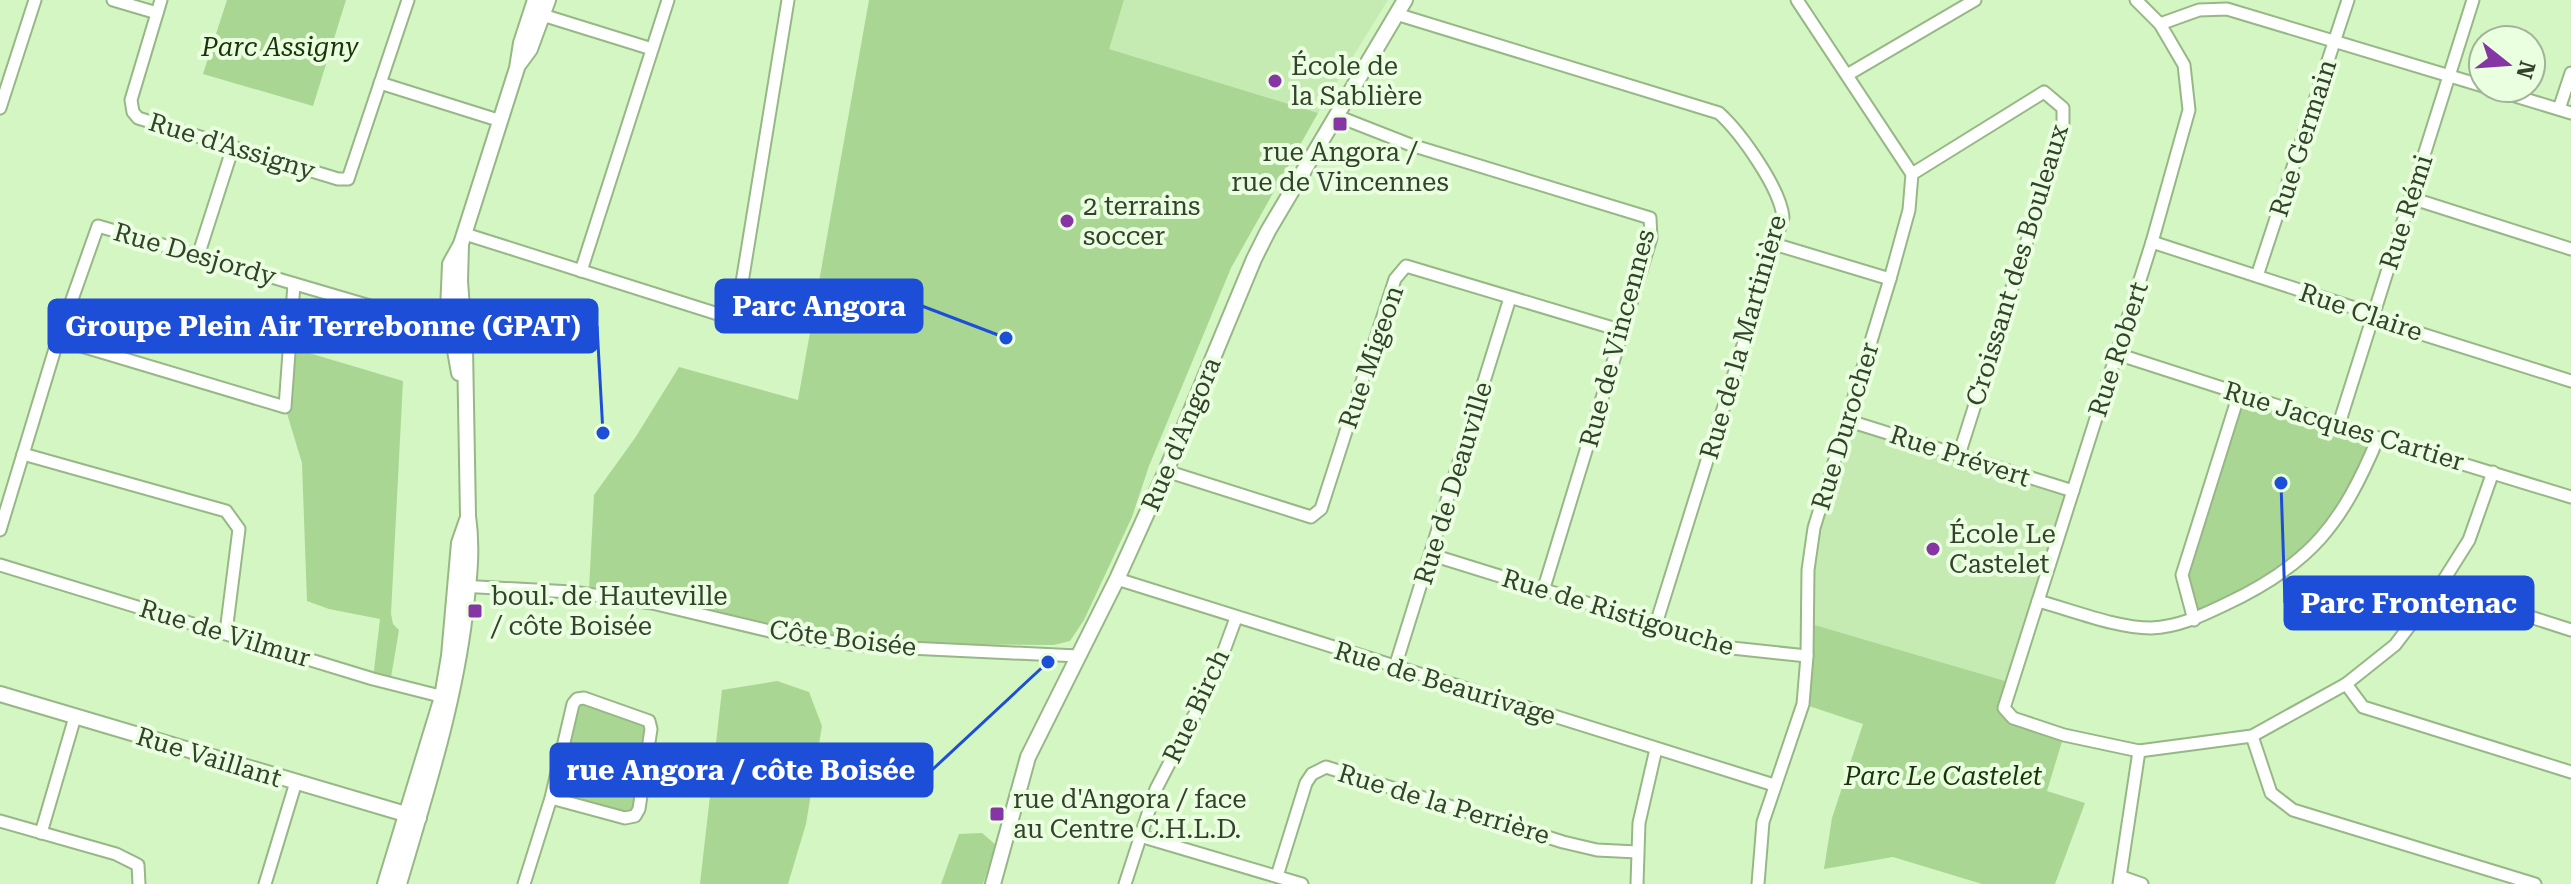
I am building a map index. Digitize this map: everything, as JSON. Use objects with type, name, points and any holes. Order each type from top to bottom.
[{"type":"street","points":[[0,108],[2,91],[35,0]]},
{"type":"street","points":[[113,0],[157,13]]},
{"type":"street","name":"Rue d'Assigny","points":[[161,0],[131,100],[133,112],[138,118],[338,179],[348,179],[408,0]]},
{"type":"street","points":[[394,883],[446,698],[449,656],[462,586],[459,543],[468,516],[464,389],[456,362],[450,264],[463,239],[517,68],[530,49],[536,9],[548,0]]},
{"type":"street","points":[[581,271],[668,0]]},
{"type":"street","points":[[463,239],[581,271],[721,315],[730,313],[735,309],[788,0]]},
{"type":"street","name":"Rue d'Angora","points":[[993,884],[1028,757],[1117,579],[1166,471],[1254,259],[1405,0]]},
{"type":"street","points":[[1797,0],[1912,174]]},
{"type":"street","points":[[1847,75],[1975,0]]},
{"type":"street","name":"Rue Robert","points":[[2136,0],[2160,24],[2184,65],[2189,110],[2152,242],[2004,708],[2013,718],[2064,735],[2139,751]]},
{"type":"street","name":"Rue Germain","points":[[2257,276],[2348,0]]},
{"type":"street","name":"Rue Rémi","points":[[2339,424],[2473,0]]},
{"type":"street","points":[[536,9],[652,49]]},
{"type":"street","points":[[2160,24],[2199,10],[2227,9],[2467,81]]},
{"type":"street","name":"Rue de la Martinière","points":[[1396,14],[1719,113],[1736,128],[1781,203],[1783,217],[1656,624]]},
{"type":"street","points":[[2542,104],[2565,111],[2571,73]]},
{"type":"street","points":[[380,83],[501,121]]},
{"type":"street","name":"Croissant des Bouleaux","points":[[1912,174],[2044,92],[2063,108],[2063,127],[1959,455]]},
{"type":"street","name":"Rue de Vincennes","points":[[1337,116],[1411,145],[1650,218],[1651,238],[1543,591]]},
{"type":"street","points":[[198,256],[233,147]]},
{"type":"street","name":"Rue Durocher","points":[[1758,884],[1763,822],[1803,704],[1808,570],[1814,528],[1890,279],[1909,210],[1912,174]]},
{"type":"street","points":[[2411,198],[2571,249]]},
{"type":"street","name":"Rue Desjordy","points":[[0,530],[58,339],[98,226],[404,316],[455,310]]},
{"type":"street","name":"Rue Claire","points":[[2152,242],[2373,314],[2387,323],[2571,381]]},
{"type":"street","points":[[1774,244],[1890,279]]},
{"type":"street","name":"Rue Migeon","points":[[1166,471],[1311,517],[1321,509],[1395,279],[1406,266],[1623,331]]},
{"type":"street","points":[[58,339],[285,407],[294,284]]},
{"type":"street","name":"Rue de Deauville","points":[[1395,667],[1510,298]]},
{"type":"street","name":"Rue Jacques Cartier","points":[[2117,354],[2571,497]]},
{"type":"street","points":[[2194,620],[2182,575],[2239,394]]},
{"type":"street","name":"Rue Prévert","points":[[1846,420],[2073,491]]},
{"type":"street","points":[[2038,601],[2134,627],[2172,626],[2194,620],[2253,592],[2299,561],[2346,507],[2378,438]]},
{"type":"street","points":[[23,454],[226,511],[239,529],[226,632]]},
{"type":"street","points":[[2142,884],[2120,881],[2139,751],[2252,736],[2346,684],[2395,645],[2440,586],[2469,540],[2493,472]]},
{"type":"street","name":"Rue de Ristigouche","points":[[1432,555],[1732,648],[1807,656]]},
{"type":"street","name":"Rue de Vilmur","points":[[0,565],[373,679],[446,698]]},
{"type":"street","name":"Rue de Beaurivage","points":[[1117,579],[1774,785]]},
{"type":"street","name":"Côte Boisée","points":[[462,586],[572,592],[652,603],[799,638],[867,646],[1078,656]]},
{"type":"street","points":[[2440,586],[2571,630]]},
{"type":"street","name":"Rue Birch","points":[[1125,884],[1156,789],[1215,675],[1236,618]]},
{"type":"street","points":[[2346,684],[2363,707],[2571,772]]},
{"type":"street","name":"Rue Vaillant","points":[[0,694],[412,816]]},
{"type":"street","points":[[524,884],[551,798],[573,704],[577,699],[584,698],[649,721],[651,729],[639,809],[635,816],[625,818],[551,798]]},
{"type":"street","points":[[41,833],[75,717]]},
{"type":"street","points":[[2252,736],[2271,793],[2293,810],[2535,884]]},
{"type":"street","points":[[1637,884],[1639,823],[1656,749]]},
{"type":"street","name":"Rue de la Perrière","points":[[1277,876],[1306,783],[1312,774],[1326,767],[1563,842],[1597,850],[1637,852]]},
{"type":"street","points":[[265,884],[296,782]]},
{"type":"street","points":[[0,821],[116,854],[138,865],[139,884]]},
{"type":"street","points":[[1140,836],[1302,884]]},
{"type":"shaded area","name":"École de la Sablière","points":[[1124,0],[1388,0],[1318,113],[1108,49]]},
{"type":"shaded area","name":"École Le Castelet","points":[[1846,420],[2073,491],[2012,683],[1808,623],[1808,570]]},
{"type":"green space","name":"Parc Assigny","points":[[227,0],[346,0],[313,106],[203,74]]},
{"type":"green space","points":[[869,0],[1124,0],[1109,49],[1318,113],[1231,268],[1149,466],[1132,517],[1084,620],[1070,641],[1054,645],[891,644],[803,635],[664,600],[589,589],[594,495],[635,438],[679,367],[798,400]]},
{"type":"green space","points":[[289,347],[403,381],[391,614],[393,624],[399,630],[390,683],[373,679],[380,619],[329,609],[307,601],[302,463],[285,407]]},
{"type":"green space","points":[[2239,394],[2378,438],[2325,524],[2298,554],[2263,581],[2196,616],[2182,575]]},
{"type":"green space","name":"Parc Le Castelet","points":[[1808,623],[2012,683],[2004,708],[2064,735],[2047,791],[2085,803],[2055,884],[1982,884],[1893,857],[1824,869],[1832,818],[1863,724],[1803,704]]},
{"type":"green space","points":[[777,681],[809,692],[822,726],[806,824],[788,884],[700,884],[722,690]]},
{"type":"green space","points":[[577,699],[649,721],[635,816],[551,798]]},
{"type":"green space","points":[[982,833],[996,845],[983,884],[941,884],[959,834]]},
{"type":"place","name":"École de la Sablière","points":[[1275,81]]},
{"type":"place","name":"rue Angora / rue de Vincennes","points":[[1340,124]]},
{"type":"place","name":"2 terrains soccer","points":[[1067,221]]},
{"type":"place","name":"Parc Angora","points":[[1006,338]]},
{"type":"place","name":"Groupe Plein Air Terrebonne (GPAT)","points":[[603,433]]},
{"type":"place","name":"Parc Frontenac","points":[[2281,483]]},
{"type":"place","name":"École Le Castelet","points":[[1933,549]]},
{"type":"place","name":"boul. de Hauteville / côte Boisée","points":[[475,611]]},
{"type":"place","name":"rue Angora / côte Boisée","points":[[1048,662]]},
{"type":"place","name":"rue d'Angora / face au Centre C.H.L.D.","points":[[997,814]]}]
